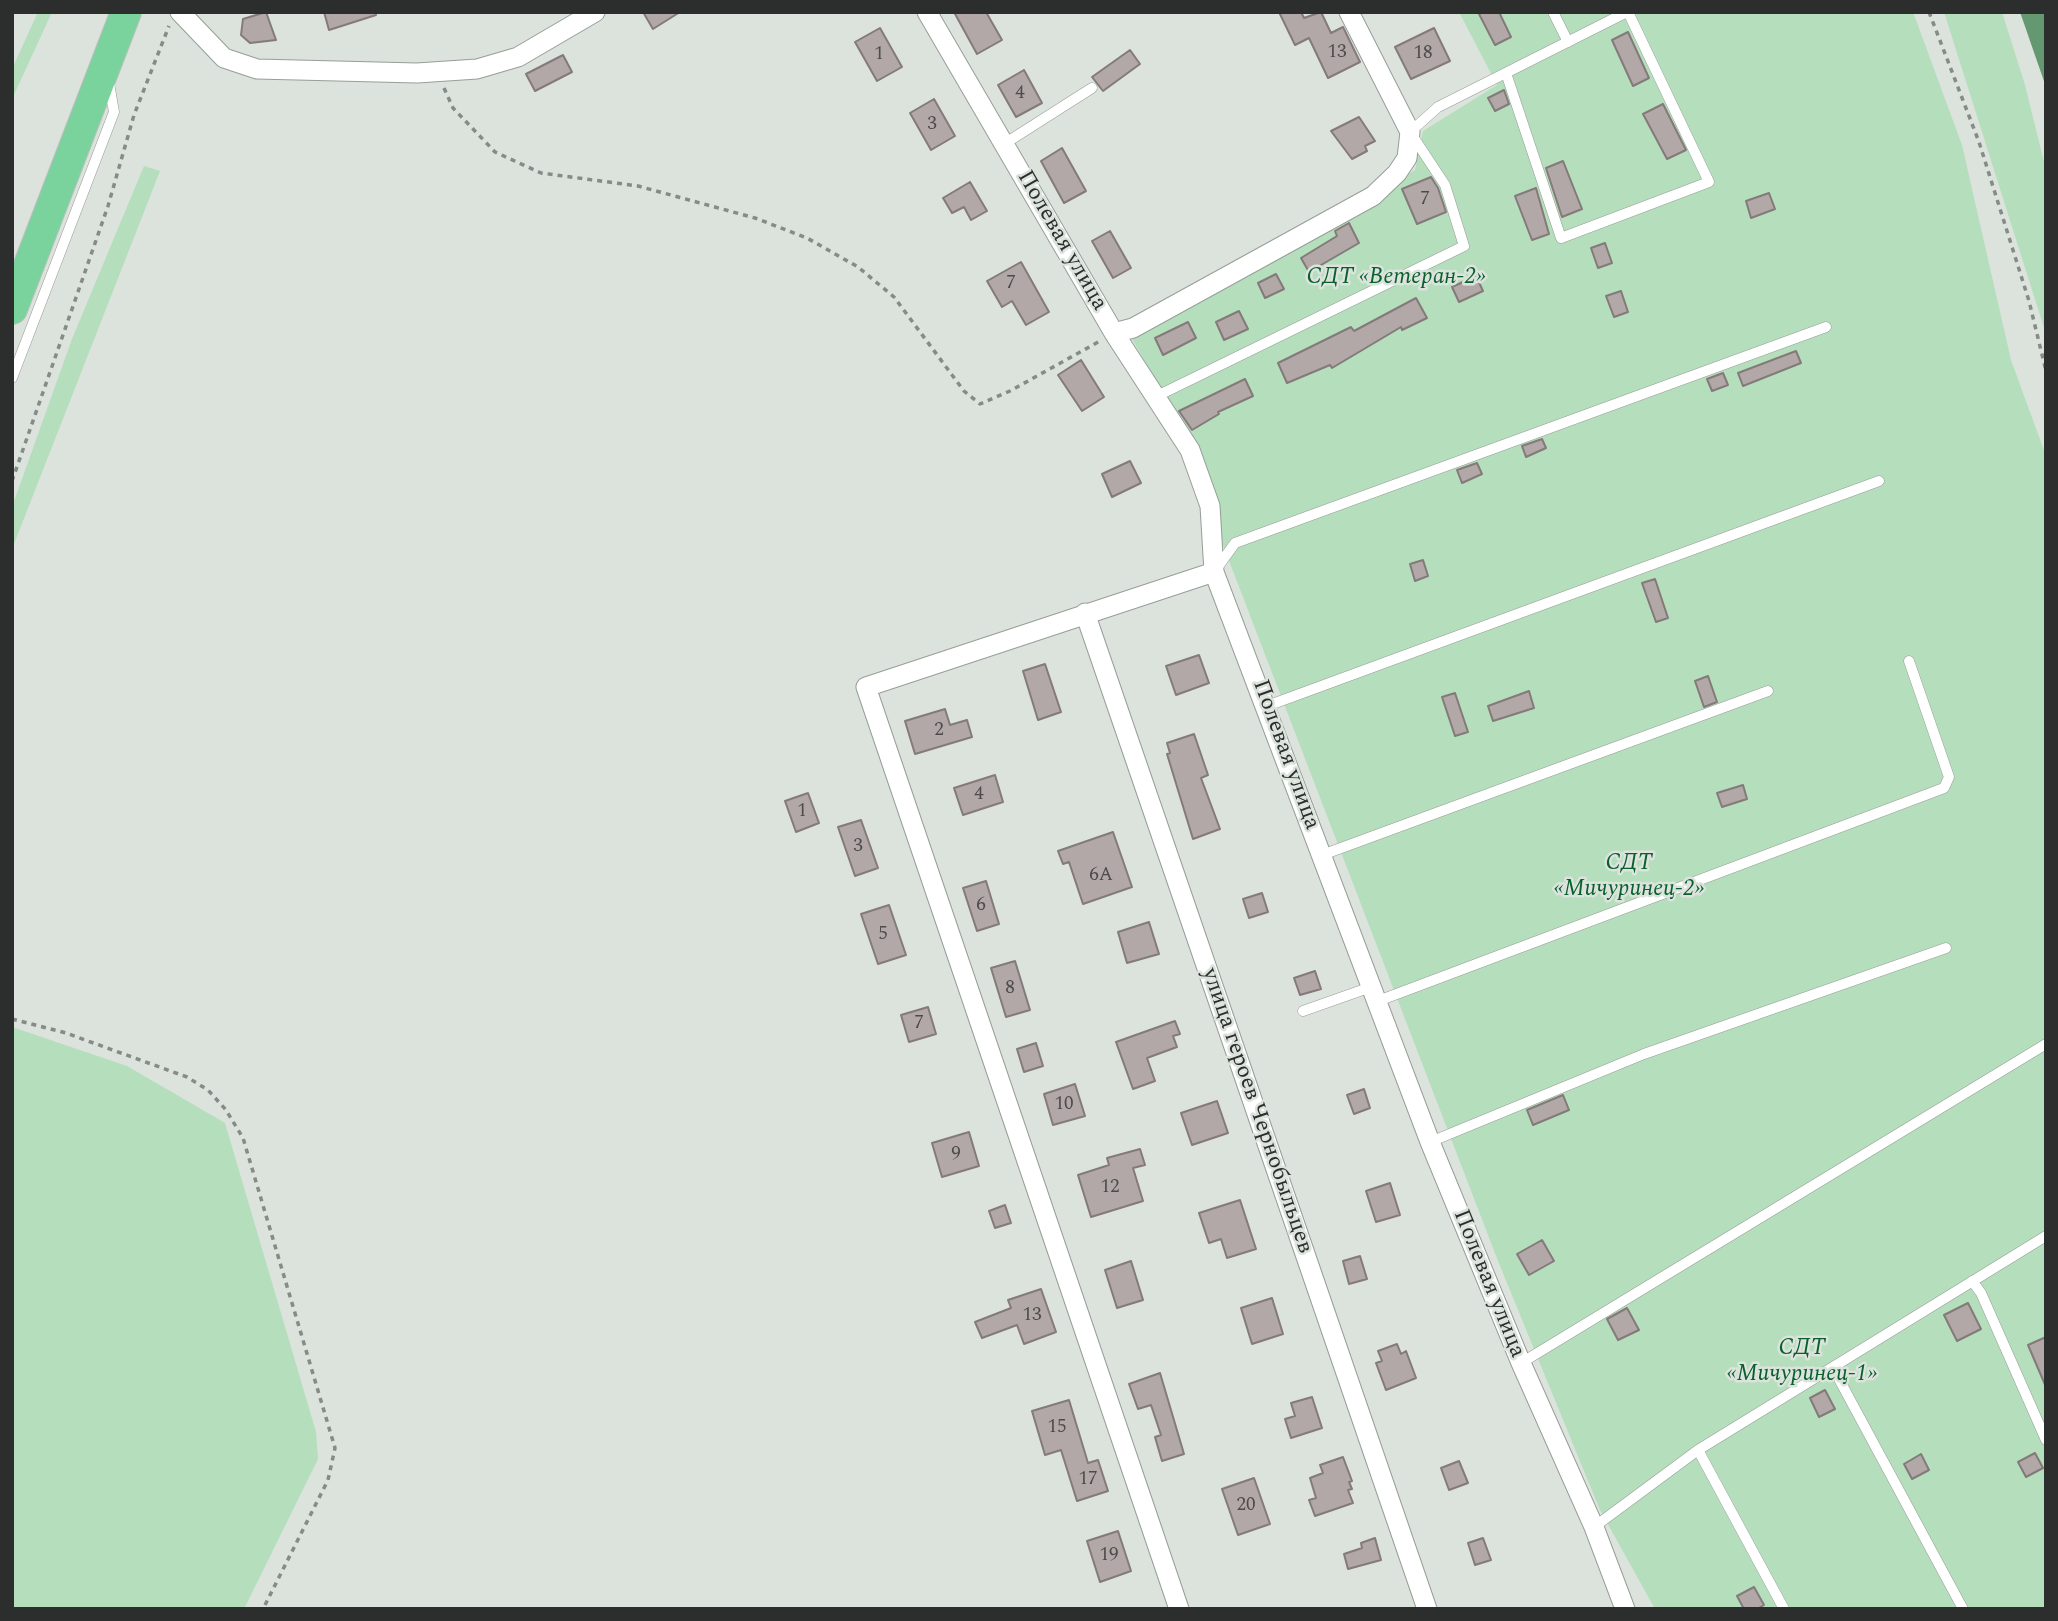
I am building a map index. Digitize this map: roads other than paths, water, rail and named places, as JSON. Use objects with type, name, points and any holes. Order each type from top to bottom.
[{"type":"main road","points":[[12,309],[122,23]]},
{"type":"street","points":[[175,18],[224,58],[257,69],[437,72],[477,69],[518,57],[595,12]]},
{"type":"street","name":"Полевая улица","points":[[927,12],[1114,333],[1190,450],[1210,506],[1214,572],[1430,1142],[1521,1363],[1594,1527],[1625,1609]]},
{"type":"street","points":[[1114,333],[1133,328],[1373,195],[1398,173],[1407,158],[1410,132],[1349,12]]},
{"type":"street","points":[[1179,1609],[866,687],[1214,572]]},
{"type":"street","name":"улица героев Чернобыльцев","points":[[1085,613],[1427,1609]]},
{"type":"lane","points":[[1553,12],[1568,42]]},
{"type":"lane","points":[[1157,396],[1464,246],[1445,185],[1410,132],[1438,107],[1627,12],[1709,182],[1562,238],[1506,73]]},
{"type":"lane","points":[[12,378],[114,112],[106,65]]},
{"type":"lane","points":[[1004,144],[1092,88]]},
{"type":"lane","points":[[1214,572],[1235,543],[1826,327]]},
{"type":"lane","points":[[1267,706],[1879,481]]},
{"type":"lane","points":[[1303,1011],[1375,994],[1944,788],[1949,777],[1909,661]]},
{"type":"lane","points":[[1322,855],[1768,691]]},
{"type":"lane","points":[[1430,1142],[1644,1054],[1946,948]]},
{"type":"lane","points":[[1521,1363],[2046,1044]]},
{"type":"lane","points":[[1594,1527],[1698,1450],[2046,1236]]},
{"type":"lane","points":[[1972,1282],[1981,1293],[2046,1440]]},
{"type":"lane","points":[[1833,1368],[1963,1609]]},
{"type":"lane","points":[[1698,1450],[1784,1609]]},
{"type":"park label","name":"СДТ «Ветеран-2»","points":[[1396,278]]},
{"type":"park label","name":"СДТ «Мичуринец-2»","points":[[1629,877]]},
{"type":"park label","name":"СДТ «Мичуринец-1»","points":[[1802,1362]]}]
